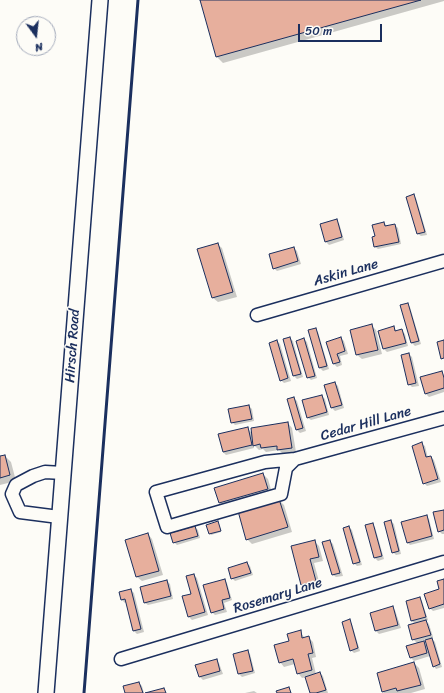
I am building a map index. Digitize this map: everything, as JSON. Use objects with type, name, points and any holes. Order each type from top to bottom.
[{"type":"main road","name":"Hirsch Road","points":[[46,693],[100,0]]},
{"type":"street","name":"Askin Lane","points":[[257,315],[444,261]]},
{"type":"street","name":"Cedar Hill Lane","points":[[295,459],[286,468],[281,494],[167,527],[156,492],[265,462],[295,459],[444,418]]},
{"type":"street","points":[[59,517],[20,512],[12,494],[16,485],[33,476],[45,472],[63,473]]},
{"type":"street","name":"Rosemary Lane","points":[[121,659],[444,562]]},
{"type":"building","points":[[200,0],[421,0],[216,57]]},
{"type":"building","points":[[414,194],[425,232],[417,234],[406,197]]},
{"type":"building","points":[[337,219],[342,237],[325,242],[320,224]]},
{"type":"building","points":[[384,222],[385,226],[395,224],[399,242],[374,247],[372,237],[375,236],[372,225]]},
{"type":"building","points":[[218,243],[233,292],[212,298],[197,249]]},
{"type":"building","points":[[294,247],[298,261],[273,269],[269,254]]},
{"type":"building","points":[[408,303],[419,341],[411,343],[400,305]]},
{"type":"building","points":[[372,324],[378,350],[356,355],[350,330]]},
{"type":"building","points":[[394,326],[395,331],[402,329],[406,343],[383,349],[378,331]]},
{"type":"building","points":[[316,328],[327,366],[319,368],[308,330]]},
{"type":"building","points":[[290,337],[301,374],[293,376],[283,339]]},
{"type":"building","points":[[341,337],[345,351],[337,354],[340,362],[333,364],[326,342]]},
{"type":"building","points":[[304,338],[315,376],[307,378],[296,341]]},
{"type":"building","points":[[277,340],[288,378],[280,381],[269,343]]},
{"type":"building","points":[[444,340],[444,358],[441,359],[437,342]]},
{"type":"building","points":[[409,353],[416,383],[408,385],[401,355]]},
{"type":"building","points":[[442,371],[444,388],[425,394],[420,377]]},
{"type":"building","points":[[335,382],[342,405],[331,408],[324,385]]},
{"type":"building","points":[[322,395],[327,412],[307,418],[302,400]]},
{"type":"building","points":[[294,397],[303,428],[296,430],[287,399]]},
{"type":"building","points":[[249,405],[252,419],[231,423],[228,409]]},
{"type":"building","points":[[288,422],[292,448],[277,450],[277,446],[261,448],[260,444],[253,446],[251,428]]},
{"type":"building","points":[[248,427],[252,445],[223,452],[218,434]]},
{"type":"building","points":[[422,442],[426,457],[431,456],[438,479],[423,484],[412,446]]},
{"type":"building","points":[[5,455],[10,475],[0,478],[0,456]]},
{"type":"building","points":[[263,473],[268,489],[219,503],[214,488]]},
{"type":"building","points":[[279,499],[288,527],[246,540],[238,511]]},
{"type":"building","points":[[444,510],[444,530],[438,532],[433,512]]},
{"type":"building","points":[[427,515],[432,536],[407,543],[401,522]]},
{"type":"building","points":[[391,520],[399,551],[392,553],[384,522]]},
{"type":"building","points":[[218,521],[221,531],[209,534],[206,525]]},
{"type":"building","points":[[373,523],[382,556],[374,558],[365,525]]},
{"type":"building","points":[[195,526],[198,536],[173,543],[170,533]]},
{"type":"building","points":[[349,526],[360,562],[353,564],[343,528]]},
{"type":"building","points":[[148,533],[159,571],[136,577],[125,540]]},
{"type":"building","points":[[315,540],[319,557],[310,559],[316,581],[301,585],[291,546]]},
{"type":"building","points":[[330,540],[340,573],[332,575],[322,542]]},
{"type":"building","points":[[247,562],[251,573],[231,579],[228,568]]},
{"type":"building","points":[[194,574],[205,612],[188,617],[182,596],[191,594],[186,576]]},
{"type":"building","points":[[225,579],[230,598],[222,600],[224,609],[211,613],[203,585]]},
{"type":"building","points":[[444,579],[444,604],[429,609],[424,594],[439,589],[437,581]]},
{"type":"building","points":[[167,580],[171,596],[144,603],[140,587]]},
{"type":"building","points":[[131,589],[141,629],[133,631],[125,599],[121,600],[119,592]]},
{"type":"building","points":[[420,597],[426,617],[411,621],[406,601]]},
{"type":"building","points":[[393,606],[398,625],[375,631],[370,613]]},
{"type":"building","points":[[350,619],[358,648],[350,651],[342,622]]},
{"type":"building","points":[[426,620],[431,635],[412,640],[408,625]]},
{"type":"building","points":[[301,630],[302,638],[309,636],[313,653],[308,654],[312,670],[297,674],[293,659],[279,663],[274,645],[289,641],[287,634]]},
{"type":"building","points":[[432,638],[440,664],[433,667],[425,640]]},
{"type":"building","points":[[424,641],[427,653],[410,658],[406,646]]},
{"type":"building","points":[[248,650],[253,671],[238,674],[233,654]]},
{"type":"building","points":[[217,659],[220,671],[199,677],[195,665]]},
{"type":"building","points":[[414,662],[421,685],[397,691],[396,688],[382,692],[377,673]]},
{"type":"building","points":[[320,672],[326,690],[310,693],[305,677]]},
{"type":"building","points":[[139,682],[143,693],[125,693],[123,686]]},
{"type":"building","points":[[289,687],[291,693],[277,693],[276,691]]},
{"type":"building","points":[[164,688],[166,693],[145,693]]},
{"type":"railway","points":[[84,693],[138,0]]}]
